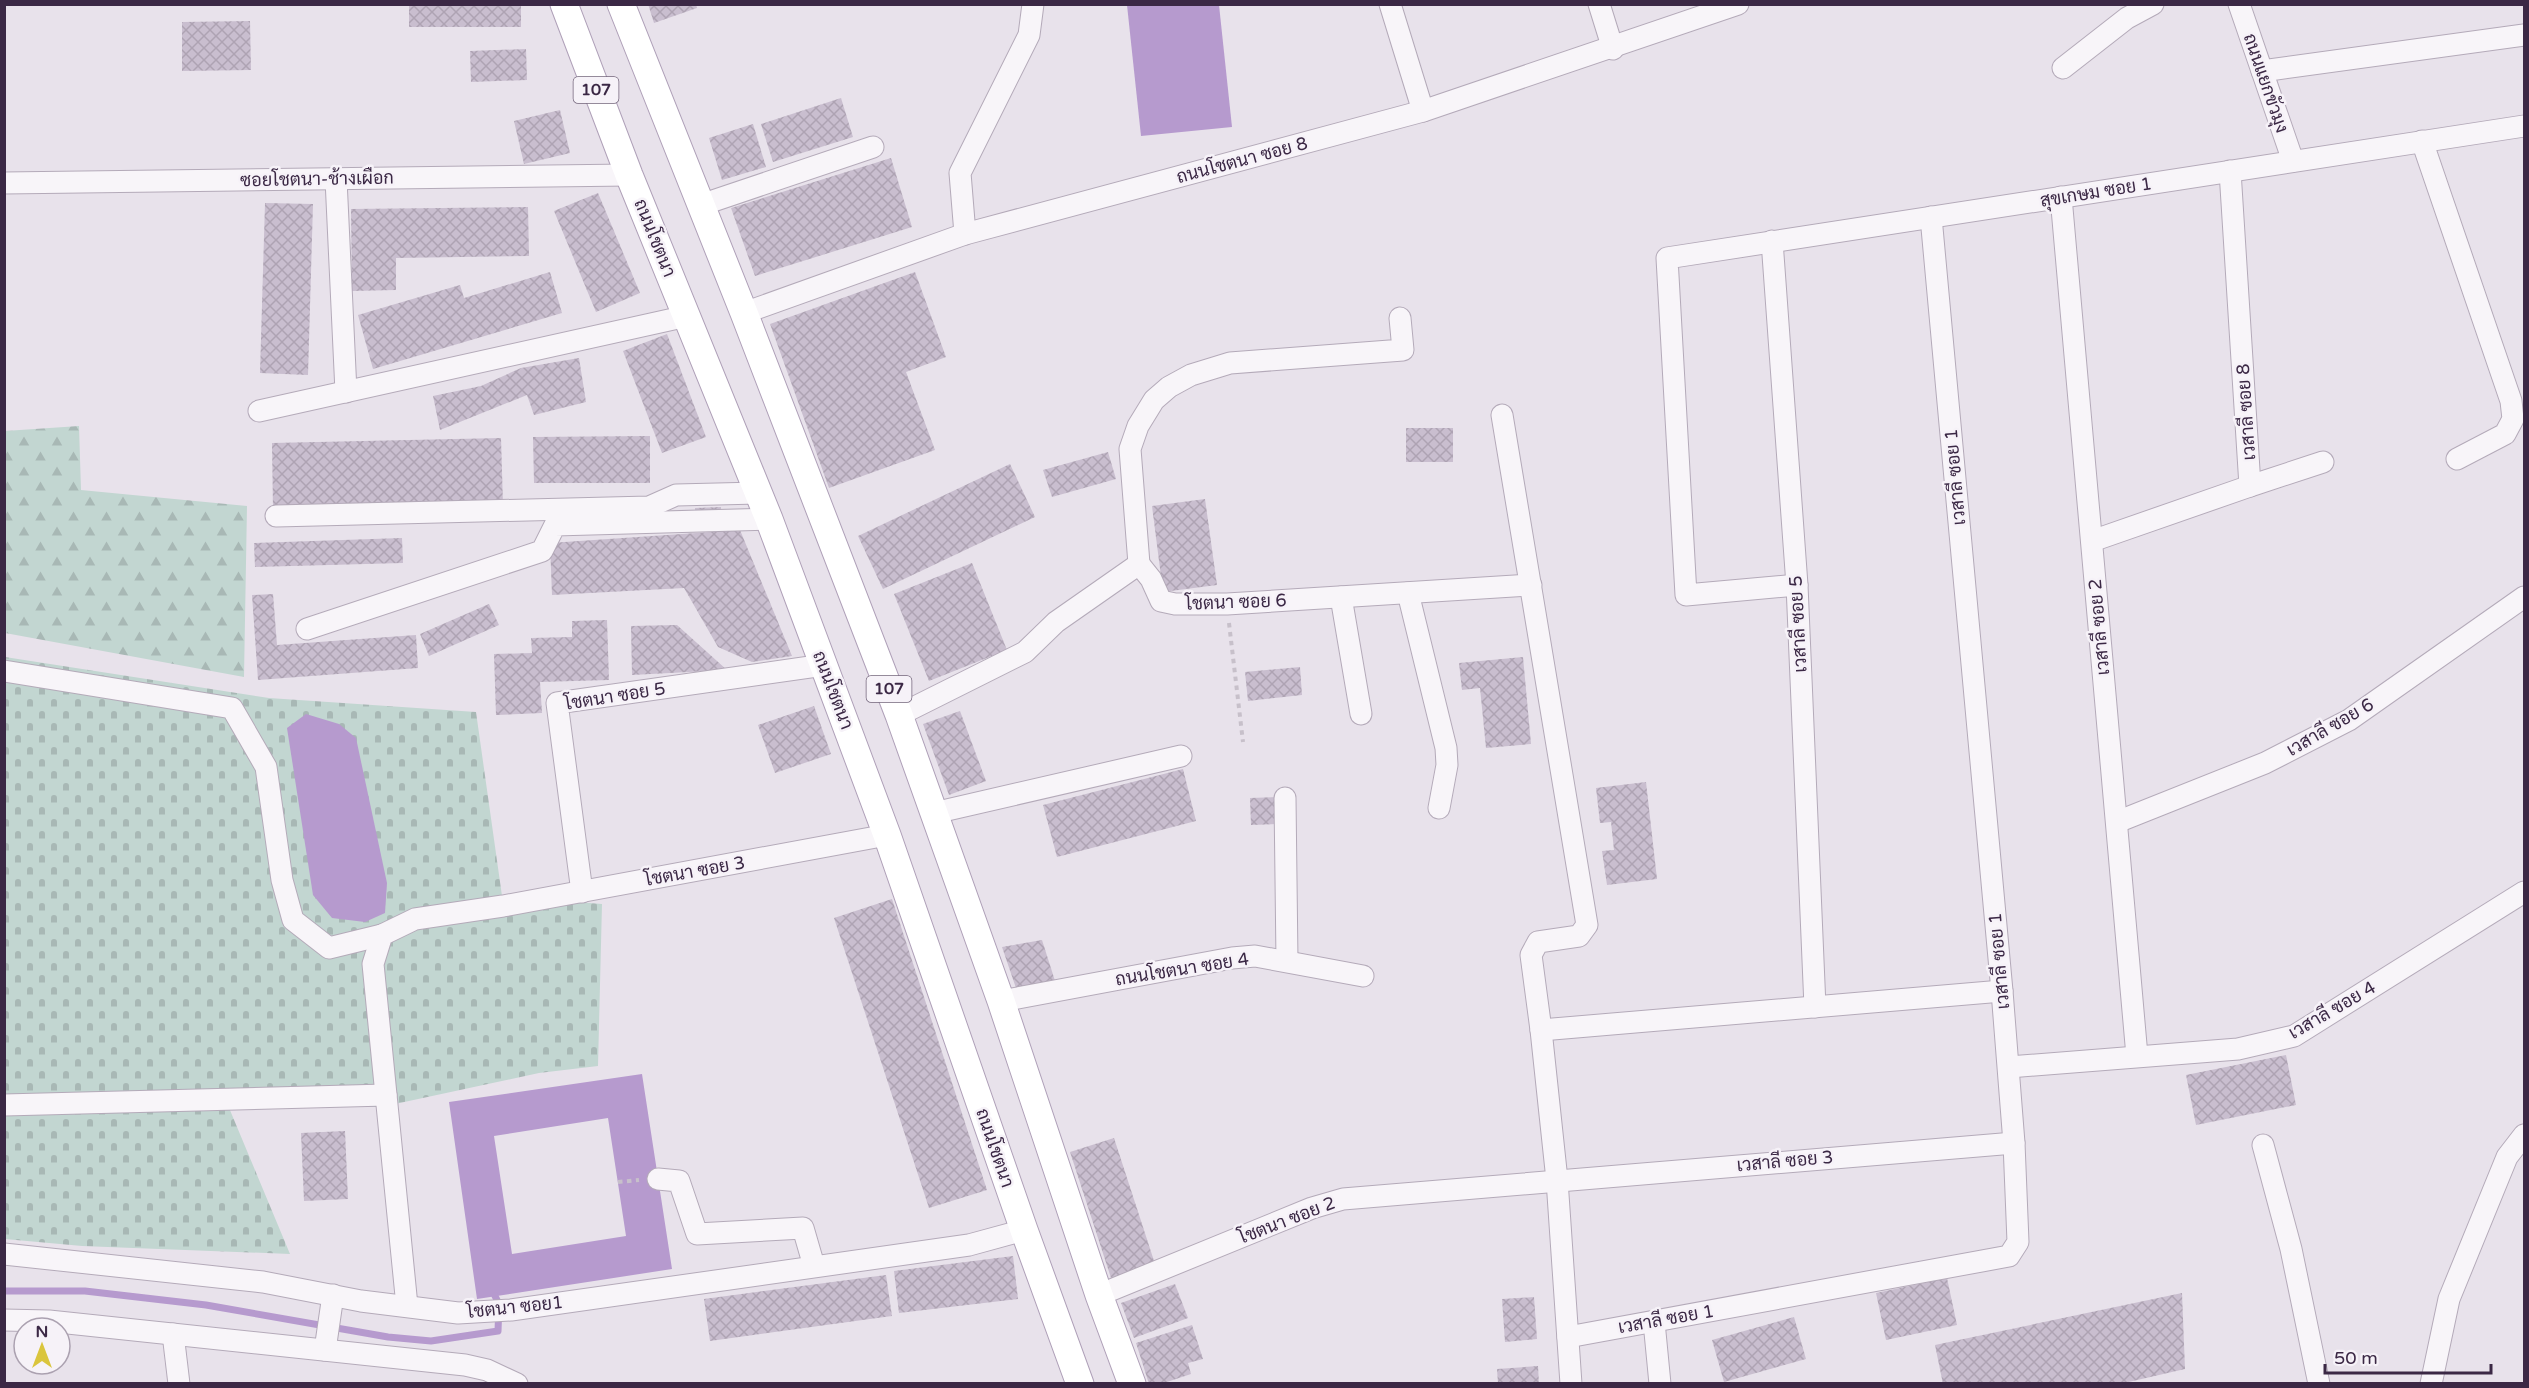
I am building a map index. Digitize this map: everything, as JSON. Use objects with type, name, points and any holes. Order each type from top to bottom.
[{"type":"main road","name":"ถนนโชตนา","points":[[564,4],[629,175],[758,493],[824,665],[887,835],[1024,1230],[1080,1383]]},
{"type":"main road","name":"107","points":[[621,4],[744,313],[898,715],[1001,1002],[1132,1383]]},
{"type":"street","points":[[965,234],[960,173],[1029,35],[1034,4]]},
{"type":"street","points":[[1390,4],[1423,111]]},
{"type":"street","points":[[1599,4],[1613,49]]},
{"type":"street","name":"ถนนโชตนา ซอย 8","points":[[744,313],[965,234],[1423,111],[1613,49],[1738,4]]},
{"type":"street","points":[[2063,68],[2127,18],[2153,4]]},
{"type":"street","name":"ถนนแยกขัวมุง","points":[[2239,4],[2293,161]]},
{"type":"street","points":[[2262,71],[2524,35]]},
{"type":"street","name":"สุขเกษม ซอย 1","points":[[1797,585],[1686,595],[1666,258],[2524,126]]},
{"type":"street","points":[[2422,141],[2511,401],[2513,419],[2505,434],[2457,459]]},
{"type":"street","points":[[701,205],[873,147]]},
{"type":"street","name":"เวสาลี ซอย 8","points":[[2092,542],[2250,486],[2230,171]]},
{"type":"street","name":"ซอยโชตนา-ช้างเผือก","points":[[4,183],[629,175]]},
{"type":"street","points":[[336,179],[346,392]]},
{"type":"street","name":"เวสาลี ซอย 2","points":[[2061,197],[2137,1056]]},
{"type":"street","name":"เวสาลี ซอย 1","points":[[1568,1337],[2010,1256],[2018,1242],[2009,1067],[1931,217]]},
{"type":"street","name":"เวสาลี ซอย 5","points":[[1772,241],[1797,585],[1815,1007]]},
{"type":"street","points":[[259,411],[687,316]]},
{"type":"street","points":[[898,715],[1025,652],[1056,622],[1139,564],[1130,448],[1138,426],[1154,400],[1169,387],[1191,375],[1230,363],[1403,350],[1400,318]]},
{"type":"street","points":[[1502,415],[1587,925],[1580,936],[1538,942],[1531,955],[1557,1180],[1571,1383]]},
{"type":"street","points":[[2250,486],[2323,462]]},
{"type":"street","points":[[276,516],[649,507],[676,495],[758,493]]},
{"type":"street","points":[[307,629],[542,551],[555,525],[768,519]]},
{"type":"street","name":"โชตนา ซอย 6","points":[[1139,564],[1161,601],[1175,604],[1227,604],[1531,585]]},
{"type":"street","points":[[1408,592],[1446,748],[1447,765],[1438,808]]},
{"type":"street","points":[[1341,597],[1361,714]]},
{"type":"street","name":"เวสาลี ซอย 6","points":[[2117,822],[2265,763],[2349,720],[2524,597]]},
{"type":"street","name":"โชตนา ซอย 5","points":[[582,892],[557,703],[824,665]]},
{"type":"street","name":"โชตนา ซอย 3","points":[[4,671],[232,708],[266,767],[282,880],[293,920],[329,948],[382,935],[415,919],[582,892],[887,835]]},
{"type":"street","points":[[934,813],[1180,756]]},
{"type":"street","points":[[1285,798],[1287,961]]},
{"type":"street","name":"เวสาลี ซอย 4","points":[[2009,1067],[2238,1049],[2294,1036],[2524,892]]},
{"type":"street","points":[[382,935],[373,964],[407,1306]]},
{"type":"street","name":"ถนนโชตนา ซอย 4","points":[[1001,1002],[1232,958],[1255,956],[1363,976]]},
{"type":"street","points":[[1541,1030],[2002,992]]},
{"type":"street","points":[[4,1105],[386,1095]]},
{"type":"street","points":[[2431,1383],[2449,1299],[2507,1157],[2524,1135]]},
{"type":"street","name":"เวสาลี ซอย 3","points":[[1557,1180],[2014,1143]]},
{"type":"street","points":[[2263,1145],[2291,1249],[2319,1383]]},
{"type":"street","points":[[658,1179],[679,1181],[697,1234],[803,1228],[814,1266]]},
{"type":"street","name":"โชตนา ซอย 2","points":[[1100,1295],[1312,1208],[1343,1199],[1557,1180]]},
{"type":"street","name":"โชตนา ซอย1","points":[[4,1254],[263,1282],[333,1295],[458,1313],[511,1310],[969,1245],[1024,1230]]},
{"type":"street","points":[[325,1350],[333,1295]]},
{"type":"street","points":[[4,1320],[49,1321],[325,1350],[467,1374],[487,1370],[518,1383]]},
{"type":"street","points":[[1654,1322],[1660,1383]]},
{"type":"street","points":[[173,1334],[179,1383]]},
{"type":"path","points":[[1227,604],[1243,742]]},
{"type":"green space","points":[[79,426],[81,490],[247,506],[244,677],[5,633],[5,431]]},
{"type":"green space","points":[[5,657],[269,698],[476,712],[502,896],[602,904],[598,1066],[539,1073],[381,1107],[227,1103],[290,1254],[82,1246],[5,1239]]},
{"type":"shaded area","points":[[1127,5],[1219,5],[1232,127],[1141,136]]},
{"type":"shaded area","points":[[306,714],[339,724],[356,738],[387,883],[385,913],[365,922],[332,918],[313,895],[287,728]]},
{"type":"shaded area","points":[[642,1074],[672,1269],[477,1299],[449,1102]],"holes":[[[608,1118],[626,1236],[512,1254],[494,1136]]]},
{"type":"building","points":[[409,4],[521,4],[521,27],[409,27]]},
{"type":"building","points":[[648,4],[696,4],[697,8],[654,23]]},
{"type":"building","points":[[250,21],[251,70],[182,71],[182,22]]},
{"type":"building","points":[[526,49],[527,80],[471,82],[470,51]]},
{"type":"building","points":[[841,98],[853,137],[773,162],[761,124]]},
{"type":"building","points":[[560,110],[570,153],[524,164],[514,121]]},
{"type":"building","points":[[753,124],[766,167],[722,180],[709,138]]},
{"type":"building","points":[[891,158],[912,227],[755,276],[731,208]]},
{"type":"building","points":[[598,193],[640,293],[596,312],[554,211]]},
{"type":"building","points":[[265,203],[313,204],[308,375],[260,373]]},
{"type":"building","points":[[528,207],[529,256],[396,258],[396,290],[352,291],[351,209]]},
{"type":"building","points":[[550,272],[562,313],[373,369],[358,315],[460,285],[464,298]]},
{"type":"building","points":[[915,272],[946,357],[906,372],[935,450],[829,488],[770,324]]},
{"type":"building","points":[[667,334],[706,437],[662,453],[623,351]]},
{"type":"building","points":[[579,358],[586,402],[534,415],[527,395],[440,430],[433,396],[481,386],[521,368]]},
{"type":"building","points":[[1406,428],[1453,428],[1453,462],[1406,462]]},
{"type":"building","points":[[650,436],[650,483],[534,483],[533,437]]},
{"type":"building","points":[[501,438],[503,505],[273,510],[272,443]]},
{"type":"building","points":[[1108,452],[1116,479],[1052,497],[1043,470]]},
{"type":"building","points":[[1010,464],[1035,517],[883,589],[858,536]]},
{"type":"building","points":[[1205,499],[1217,585],[1163,592],[1152,506]]},
{"type":"building","points":[[721,507],[721,517],[695,517],[695,508]]},
{"type":"building","points":[[740,530],[792,656],[752,662],[718,647],[684,588],[552,595],[550,543]]},
{"type":"building","points":[[402,538],[403,563],[255,567],[254,543]]},
{"type":"building","points":[[972,563],[1007,650],[929,681],[894,594]]},
{"type":"building","points":[[273,594],[277,645],[416,635],[418,668],[258,680],[252,595]]},
{"type":"building","points":[[489,604],[499,625],[429,656],[420,634]]},
{"type":"building","points":[[607,620],[609,680],[540,682],[542,713],[496,715],[494,654],[532,653],[531,638],[572,637],[572,621]]},
{"type":"building","points":[[677,625],[727,670],[632,675],[631,626]]},
{"type":"building","points":[[1523,657],[1531,744],[1486,748],[1480,688],[1462,690],[1459,663]]},
{"type":"building","points":[[1300,667],[1302,695],[1248,701],[1245,672]]},
{"type":"building","points":[[814,706],[831,754],[775,773],[758,725]]},
{"type":"building","points":[[960,711],[986,781],[949,795],[923,724]]},
{"type":"building","points":[[1183,769],[1196,821],[1057,857],[1043,805]]},
{"type":"building","points":[[1646,782],[1657,879],[1607,885],[1602,851],[1614,850],[1611,822],[1600,823],[1596,788]]},
{"type":"building","points":[[1281,797],[1281,824],[1251,825],[1250,798]]},
{"type":"building","points":[[892,899],[987,1190],[929,1208],[834,918]]},
{"type":"building","points":[[1042,940],[1056,984],[1018,994],[1002,947]]},
{"type":"building","points":[[2286,1055],[2296,1105],[2196,1125],[2186,1075]]},
{"type":"building","points":[[345,1131],[348,1199],[304,1201],[301,1133]]},
{"type":"building","points":[[1114,1138],[1155,1264],[1111,1278],[1070,1152]]},
{"type":"building","points":[[1013,1256],[1018,1299],[899,1313],[894,1271]]},
{"type":"building","points":[[886,1275],[892,1316],[710,1341],[704,1299]]},
{"type":"building","points":[[1947,1278],[1957,1325],[1886,1340],[1876,1293]]},
{"type":"building","points":[[1175,1284],[1188,1318],[1134,1338],[1121,1303]]},
{"type":"building","points":[[2182,1293],[2185,1369],[2120,1384],[1943,1384],[1935,1345]]},
{"type":"building","points":[[1534,1297],[1537,1339],[1505,1342],[1502,1299]]},
{"type":"building","points":[[1794,1317],[1806,1359],[1724,1382],[1712,1340]]},
{"type":"building","points":[[1192,1325],[1203,1359],[1188,1363],[1191,1374],[1161,1384],[1149,1384],[1136,1343]]},
{"type":"building","points":[[1538,1366],[1539,1384],[1498,1384],[1497,1369]]},
{"type":"waterway","points":[[4,1291],[85,1291],[206,1305],[388,1337],[431,1341],[498,1331],[499,1304],[495,1296]]}]
